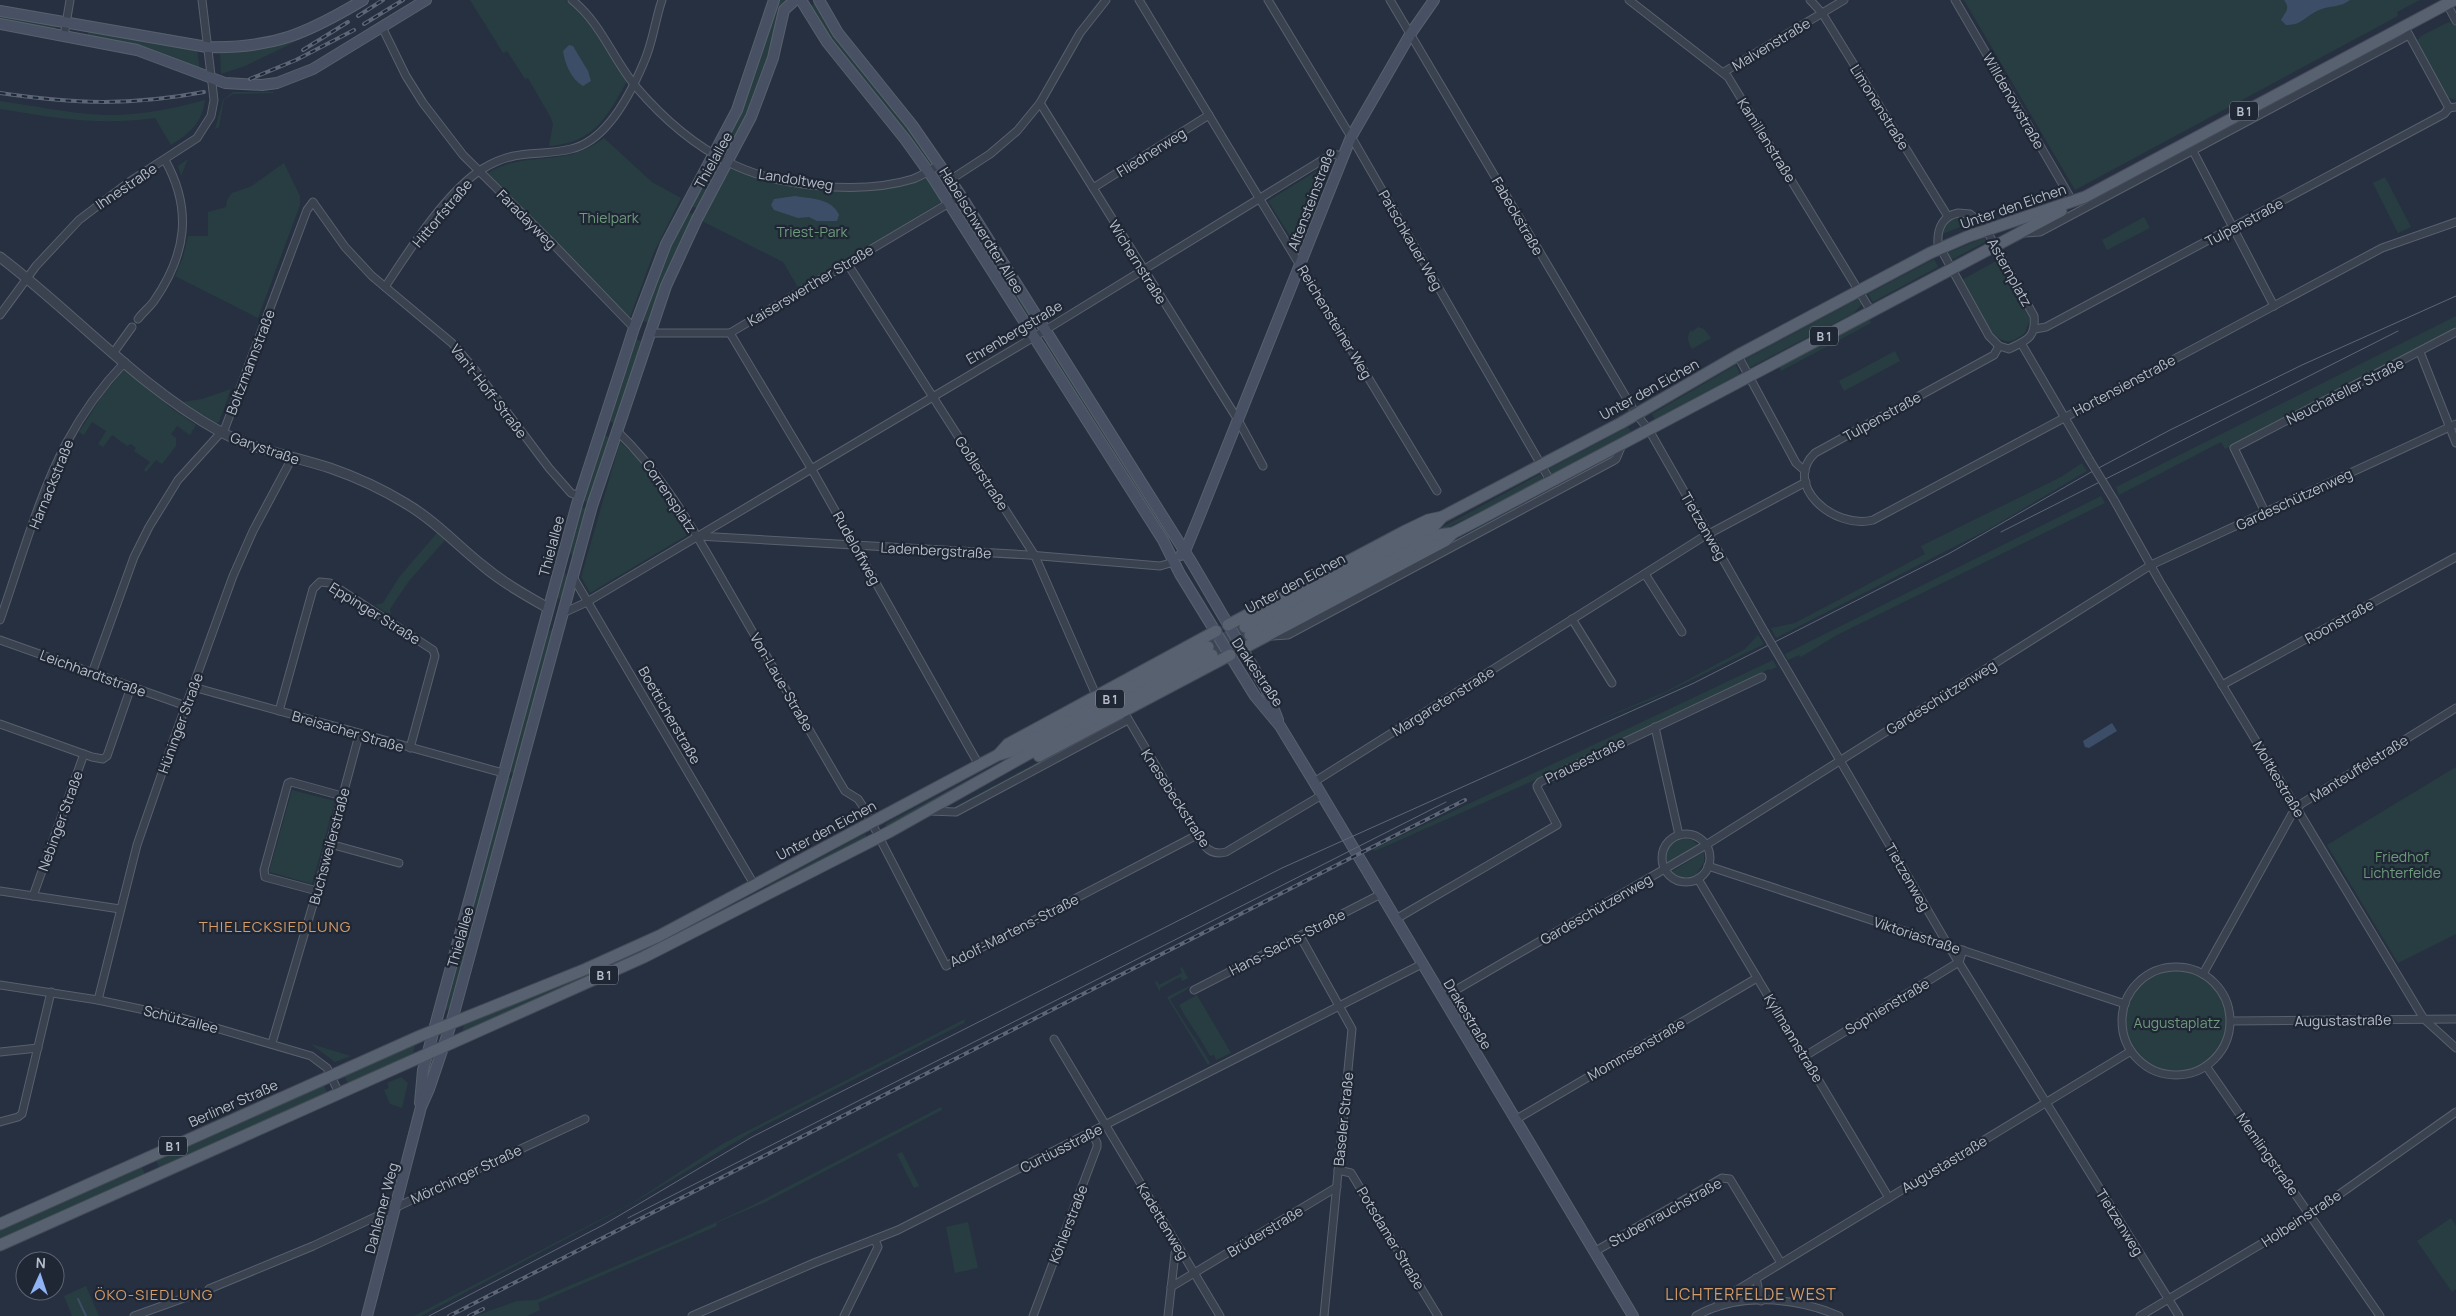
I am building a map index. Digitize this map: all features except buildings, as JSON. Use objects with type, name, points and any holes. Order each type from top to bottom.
[{"type":"main road","points":[[0,12],[206,48],[247,47],[285,39],[311,30],[363,0]]},
{"type":"main road","points":[[0,24],[152,54],[212,79],[240,85],[277,83],[313,69],[426,0]]},
{"type":"main road","name":"Thielallee","points":[[435,1030],[548,608],[579,496],[602,425],[634,328],[666,244],[737,110],[774,0]]},
{"type":"main road","name":"Thielallee","points":[[443,1047],[519,777],[572,576],[616,430],[649,333],[680,251],[751,117],[764,86],[784,10],[796,0]]},
{"type":"main road","name":"Habelschwerdter Allee","points":[[801,0],[827,42],[876,101],[949,203],[1158,532],[1216,631]]},
{"type":"main road","name":"Habelschwerdter Allee","points":[[819,0],[838,33],[903,113],[961,196],[1185,551],[1242,649]]},
{"type":"main road","name":"Altensteinstraße","points":[[1185,551],[1351,136],[1410,33],[1434,0]]},
{"type":"main road","name":"Unter den Eichen","points":[[2076,201],[1987,230],[1940,249],[1859,290],[1636,414],[1442,517],[1434,526],[1248,631],[1439,535],[1453,533],[2055,215],[2076,201],[2452,7]]},
{"type":"main road","points":[[634,328],[649,333]]},
{"type":"main road","points":[[602,425],[616,430]]},
{"type":"main road","points":[[998,755],[1008,744],[1216,631],[1405,531],[1428,520],[1442,517]]},
{"type":"main road","points":[[1010,766],[1035,758],[1126,716],[1242,649],[1446,541],[1453,533]]},
{"type":"main road","points":[[1174,562],[1185,551]]},
{"type":"main road","name":"Boetticherstraße","points":[[562,559],[572,576]]},
{"type":"main road","points":[[548,608],[562,612]]},
{"type":"main road","name":"Drakestraße","points":[[1216,631],[1255,696],[1280,726],[1633,1316]]},
{"type":"main road","name":"Drakestraße","points":[[1242,649],[1270,698],[1280,726]]},
{"type":"main road","name":"Unter den Eichen","points":[[443,1047],[644,957],[879,838],[1010,766],[1210,651],[1012,751],[998,755],[659,936],[586,969],[451,1024]]},
{"type":"main road","points":[[503,773],[519,777]]},
{"type":"main road","points":[[695,916],[701,928]]},
{"type":"main road","name":"Berliner Straße","points":[[0,1224],[451,1024]]},
{"type":"main road","name":"Dahlemer Weg","points":[[366,1316],[420,1107],[420,1090],[435,1030]]},
{"type":"main road","name":"Dahlemer Weg","points":[[420,1107],[430,1089],[443,1047]]},
{"type":"main road","name":"B 1","points":[[0,1245],[443,1047]]},
{"type":"street","points":[[64,36],[70,0]]},
{"type":"street","name":"Ihnestraße","points":[[0,315],[27,277],[78,220],[122,187],[192,143],[205,128],[214,103],[206,48],[202,0]]},
{"type":"street","name":"Landoltweg","points":[[572,0],[597,25],[633,83],[674,125],[715,154],[750,172],[784,180],[868,187],[913,178],[928,172],[940,164]]},
{"type":"street","name":"Hittorfstraße","points":[[385,287],[430,223],[479,171],[509,156],[574,149],[587,143],[614,118],[644,62],[662,0]]},
{"type":"street","points":[[950,180],[990,154],[1007,140],[1040,103],[1080,33],[1106,0]]},
{"type":"street","name":"Reichensteiner Weg","points":[[1139,0],[1437,491]]},
{"type":"street","name":"Patschkauer Weg","points":[[1268,0],[1351,136],[1551,482]]},
{"type":"street","name":"Fabeckstraße","points":[[1390,0],[1636,414],[1649,430]]},
{"type":"street","name":"Kamillenstraße","points":[[1629,0],[1724,72],[1871,311]]},
{"type":"street","name":"Limonenstraße","points":[[1810,0],[1822,13],[1947,215]]},
{"type":"street","name":"Malvenstraße","points":[[1724,72],[1844,0]]},
{"type":"street","name":"Willdenowstraße","points":[[1955,0],[2076,201]]},
{"type":"street","points":[[2452,7],[2456,21]]},
{"type":"street","name":"Faradayweg","points":[[382,27],[406,76],[423,103],[463,155],[634,328]]},
{"type":"street","points":[[2407,31],[2452,107]]},
{"type":"street","name":"Unter den Eichen","points":[[2020,232],[2026,234],[2040,232],[2192,151],[2407,31]]},
{"type":"street","name":"Wichernstraße","points":[[1040,103],[1238,420]]},
{"type":"street","name":"Tulpenstraße","points":[[2035,329],[2046,327],[2411,133],[2444,114],[2452,107]]},
{"type":"street","name":"Fliednerweg","points":[[1092,188],[1209,115]]},
{"type":"street","points":[[2192,151],[2274,306]]},
{"type":"street","name":"Ehrenbergstraße","points":[[697,536],[932,395],[1034,337],[1332,154],[1343,156]]},
{"type":"street","points":[[138,319],[161,290],[181,244],[183,226],[181,195],[165,160]]},
{"type":"street","name":"Kaiserswerther Straße","points":[[730,333],[961,196]]},
{"type":"street","name":"Van't-Hoff-Straße","points":[[313,202],[345,247],[385,287],[452,343],[476,371],[549,468],[570,493],[579,496]]},
{"type":"street","name":"Boltzmannstraße","points":[[92,673],[134,557],[149,527],[178,480],[222,432],[307,210],[313,202]]},
{"type":"street","name":"Asternplatz","points":[[1947,215],[1958,212],[1970,214],[1982,221],[2034,316],[2035,329]]},
{"type":"street","points":[[1947,215],[1938,238],[1940,249],[1988,336],[1999,346],[2008,348],[2021,343],[2033,335],[2035,329]]},
{"type":"street","name":"Hortensienstraße","points":[[1806,482],[1816,502],[1828,513],[1846,520],[1865,522],[1879,517],[2382,248],[2456,222]]},
{"type":"street","name":"Garystraße","points":[[0,257],[27,277],[172,401],[222,432],[267,451],[350,476],[408,505],[444,531],[503,581],[548,608]]},
{"type":"street","name":"Goßlerstraße","points":[[847,263],[1035,556],[1096,696]]},
{"type":"street","points":[[114,352],[132,327]]},
{"type":"street","name":"Neuchateller Straße","points":[[2266,512],[2234,448],[2456,332]]},
{"type":"street","points":[[649,333],[730,333]]},
{"type":"street","name":"Rudeloffweg","points":[[730,333],[811,468],[979,765]]},
{"type":"street","name":"Moltkestraße","points":[[2021,343],[2222,685],[2424,1019],[2456,1048]]},
{"type":"street","name":"Tulpenstraße","points":[[1805,471],[1807,463],[1815,453],[1994,355],[1999,346]]},
{"type":"street","points":[[2420,352],[2453,425],[2456,443]]},
{"type":"street","points":[[1738,356],[1796,463],[1805,471],[1806,482]]},
{"type":"street","name":"Harnackstraße","points":[[0,620],[54,469],[67,442],[93,400],[125,362]]},
{"type":"street","points":[[1238,420],[1263,466]]},
{"type":"street","name":"Gardeschützenweg","points":[[1442,998],[1706,845],[2151,565],[2453,425]]},
{"type":"street","name":"Corrensplatz","points":[[587,602],[697,536],[666,487],[641,453],[616,430]]},
{"type":"street","name":"Tietzenweg","points":[[1649,430],[1948,945],[2179,1316]]},
{"type":"street","name":"Unter den Eichen","points":[[1266,636],[1288,635],[1613,461],[1616,459],[1622,444]]},
{"type":"street","name":"Hüninger Straße","points":[[98,1000],[137,845],[186,706],[245,549],[292,458]]},
{"type":"street","name":"Margaretenstraße","points":[[1314,782],[1708,534],[1806,482]]},
{"type":"street","name":"Ladenbergstraße","points":[[697,536],[1035,556],[1160,566],[1174,562]]},
{"type":"street","name":"Von-Laue-Straße","points":[[697,536],[845,792],[858,799],[871,823]]},
{"type":"street","name":"Roonstraße","points":[[2222,685],[2456,557]]},
{"type":"street","points":[[1645,574],[1682,632]]},
{"type":"street","name":"Boetticherstraße","points":[[572,576],[754,886]]},
{"type":"street","name":"Eppinger Straße","points":[[279,712],[313,589],[320,582],[330,583],[433,650],[435,656],[410,748]]},
{"type":"street","points":[[562,612],[587,602]]},
{"type":"street","points":[[1572,619],[1612,683]]},
{"type":"street","name":"Leichhardtstraße","points":[[0,640],[186,706]]},
{"type":"street","name":"Prausestraße","points":[[1396,919],[1557,825],[1538,789],[1537,786],[1540,782],[1762,677]]},
{"type":"street","name":"Breisacher Straße","points":[[193,687],[359,735],[503,773]]},
{"type":"street","name":"Nebinger Straße","points":[[33,896],[84,754],[99,760],[106,756],[131,688]]},
{"type":"street","name":"Manteuffelstraße","points":[[2203,974],[2296,808],[2456,708]]},
{"type":"street","points":[[928,811],[956,812],[1126,716]]},
{"type":"street","name":"Knesebeckstraße","points":[[1126,716],[1197,835],[1210,851],[1224,853],[1322,795]]},
{"type":"street","points":[[0,724],[84,754]]},
{"type":"street","points":[[1655,727],[1679,835]]},
{"type":"street","name":"Buchsweilerstraße","points":[[272,1043],[317,892],[359,735]]},
{"type":"street","points":[[317,892],[263,875],[288,783],[291,782],[342,796]]},
{"type":"street","name":"Adolf-Martens-Straße","points":[[871,823],[946,966],[1197,835]]},
{"type":"street","points":[[1679,835],[1691,835],[1706,845],[1710,855],[1708,866],[1698,879],[1679,881],[1665,869],[1662,857],[1666,846],[1679,835]]},
{"type":"street","points":[[330,844],[399,863]]},
{"type":"street","name":"Viktoriastraße","points":[[1708,866],[2125,1004]]},
{"type":"street","name":"Kyllmannstraße","points":[[1698,879],[1889,1198]]},
{"type":"street","points":[[0,891],[120,909]]},
{"type":"street","name":"Hans-Sachs-Straße","points":[[1194,990],[1381,894]]},
{"type":"street","name":"Baseler Straße","points":[[1300,936],[1352,1028],[1324,1316]]},
{"type":"street","points":[[1960,962],[1963,950]]},
{"type":"street","name":"Sophienstraße","points":[[1805,1056],[1960,962]]},
{"type":"street","name":"Curtiusstraße","points":[[692,1316],[814,1263],[875,1240],[1092,1133],[1422,964]]},
{"type":"street","points":[[2180,967],[2203,974],[2223,993],[2229,1009],[2231,1021],[2229,1035],[2222,1050],[2206,1066],[2185,1075],[2166,1074],[2149,1068],[2131,1051],[2123,1028],[2125,1004],[2135,986],[2158,970],[2180,967]]},
{"type":"street","name":"Mommsenstraße","points":[[1515,1120],[1757,978]]},
{"type":"street","name":"Schützallee","points":[[0,985],[98,1000],[182,1018],[272,1043],[317,1058],[331,1076],[339,1093]]},
{"type":"street","points":[[0,1122],[22,1114],[51,992]]},
{"type":"street","name":"Augustastraße","points":[[2231,1021],[2456,1019]]},
{"type":"street","name":"Kadettenweg","points":[[1054,1040],[1220,1316]]},
{"type":"street","points":[[0,1052],[38,1048]]},
{"type":"street","name":"Augustastraße","points":[[1717,1307],[1719,1301],[1756,1278],[2131,1051]]},
{"type":"street","name":"Memlingstraße","points":[[2206,1066],[2380,1316]]},
{"type":"street","name":"Holbeinstraße","points":[[2140,1316],[2310,1215],[2456,1112]]},
{"type":"street","name":"Mörchinger Straße","points":[[209,1289],[313,1246],[585,1119]]},
{"type":"street","name":"Köhlerstraße","points":[[1032,1316],[1097,1147],[1092,1133]]},
{"type":"street","name":"Potsdamer Straße","points":[[1338,1170],[1351,1173],[1438,1316]]},
{"type":"street","name":"Stubenrauchstraße","points":[[1594,1252],[1722,1178],[1730,1179],[1781,1263]]},
{"type":"street","name":"Brüderstraße","points":[[1171,1287],[1337,1188]]},
{"type":"street","points":[[844,1316],[878,1247],[875,1240]]},
{"type":"street","points":[[1168,1316],[1175,1253],[1180,1249]]},
{"type":"street","points":[[1756,1278],[1761,1301]]},
{"type":"street","points":[[134,1316],[198,1293]]},
{"type":"street","points":[[1696,1316],[1717,1307],[1761,1301],[1802,1304],[1839,1316]]},
{"type":"green space","points":[[470,0],[566,0],[590,21],[627,81],[613,106],[597,126],[577,140],[549,146],[553,124],[551,118],[528,78],[525,79],[507,51],[503,53]]},
{"type":"green space","points":[[778,0],[788,0],[747,115],[729,153],[722,149],[751,84]]},
{"type":"green space","points":[[1964,0],[2420,0],[2397,12],[2398,16],[2075,190]]},
{"type":"green space","points":[[817,2],[934,161],[928,166],[831,41],[808,7]]},
{"type":"green space","points":[[0,15],[56,25],[55,30],[0,20]]},
{"type":"green space","points":[[2449,22],[2456,26],[2456,100],[2447,97],[2417,41],[2421,36]]},
{"type":"green space","points":[[88,31],[197,50],[200,70],[144,48],[88,36]]},
{"type":"green space","points":[[309,35],[245,66],[221,74],[220,52],[260,49]]},
{"type":"green space","points":[[233,92],[274,93],[233,94],[224,100],[219,127],[215,129],[223,100]]},
{"type":"green space","points":[[205,100],[201,115],[194,127],[171,145],[155,118],[115,121],[77,120],[0,109],[0,101],[77,113],[116,115],[154,111]]},
{"type":"green space","name":"Thielpark","points":[[604,138],[652,182],[681,198],[654,252],[629,320],[486,174],[501,166],[516,162],[560,157],[574,153],[589,148]]},
{"type":"green space","points":[[188,159],[181,176],[178,166]]},
{"type":"green space","points":[[715,161],[722,164],[697,208],[690,206]]},
{"type":"green space","points":[[284,163],[300,196],[300,205],[258,318],[175,276],[183,257],[188,236],[208,236],[208,212],[226,207],[227,200],[232,193],[250,187]]},
{"type":"green space","points":[[1326,165],[1328,167],[1298,244],[1295,244],[1268,201]]},
{"type":"green space","name":"Triest-Park","points":[[731,167],[843,190],[883,189],[927,177],[943,201],[799,289],[783,262],[700,220]]},
{"type":"green space","points":[[2385,177],[2411,227],[2398,233],[2373,183]]},
{"type":"green space","points":[[960,202],[1034,318],[1029,322],[955,205]]},
{"type":"green space","points":[[686,213],[694,214],[662,284],[649,323],[641,320],[670,245]]},
{"type":"green space","points":[[1967,216],[1976,221],[1942,234],[1945,225],[1950,220]]},
{"type":"green space","points":[[2144,217],[2150,228],[2107,250],[2102,240]]},
{"type":"green space","points":[[1984,238],[1987,241],[1951,260],[1947,253]]},
{"type":"green space","points":[[1934,259],[1938,267],[1873,302],[1868,294]]},
{"type":"green space","points":[[1998,260],[2029,314],[2029,322],[2025,333],[2011,341],[1995,336],[1988,328],[1974,308],[1960,281]]},
{"type":"green space","points":[[1858,299],[1862,304],[1854,313],[1749,368],[1746,359]]},
{"type":"green space","points":[[2456,316],[2456,327],[2346,387],[2225,449],[2221,442],[2119,495],[2116,487]]},
{"type":"green space","points":[[1869,319],[1871,323],[1781,371],[1780,367]]},
{"type":"green space","points":[[1698,327],[1704,329],[1711,338],[1692,349],[1688,335],[1691,330],[1692,332]]},
{"type":"green space","points":[[635,339],[642,341],[614,423],[607,421]]},
{"type":"green space","points":[[1049,341],[1171,535],[1167,539],[1042,345]]},
{"type":"green space","points":[[1895,351],[1900,361],[1844,391],[1839,381]]},
{"type":"green space","points":[[1736,365],[1740,374],[1655,419],[1652,414]]},
{"type":"green space","points":[[123,371],[126,371],[171,408],[196,425],[190,435],[177,426],[171,434],[176,438],[176,446],[162,464],[156,460],[146,472],[144,470],[150,462],[134,451],[136,448],[131,444],[127,446],[112,435],[103,447],[98,444],[106,431],[92,422],[84,435],[79,432],[102,396]]},
{"type":"green space","points":[[231,389],[219,422],[216,423],[183,402],[202,399]]},
{"type":"green space","points":[[1628,427],[1631,432],[1551,474],[1550,468]]},
{"type":"green space","points":[[603,435],[610,437],[589,502],[581,501]]},
{"type":"green space","points":[[620,442],[640,460],[689,534],[590,593],[581,577]]},
{"type":"green space","points":[[1612,458],[1432,555],[1431,553]]},
{"type":"green space","points":[[2082,463],[2087,471],[1989,529],[1776,638],[1771,628],[1795,623],[1925,554],[1921,546],[2061,477]]},
{"type":"green space","points":[[1540,474],[1543,479],[1496,505],[1419,540]]},
{"type":"green space","points":[[2101,496],[2105,503],[1837,635],[1801,657],[1799,655],[1788,660],[1785,654]]},
{"type":"green space","points":[[579,508],[588,508],[574,559],[568,549]]},
{"type":"green space","points":[[437,533],[445,540],[409,581],[390,609],[391,616],[375,605],[383,603],[400,576]]},
{"type":"green space","points":[[563,569],[568,579],[563,599],[555,598]]},
{"type":"green space","points":[[554,629],[516,774],[507,771],[545,634]]},
{"type":"green space","points":[[1758,635],[1764,644],[1653,699],[1587,725],[1665,692],[1745,649]]},
{"type":"green space","points":[[1773,660],[1777,667],[1769,669],[1591,755],[1375,851],[1373,849]]},
{"type":"green space","points":[[1121,717],[1121,720],[955,809],[954,807]]},
{"type":"green space","points":[[1040,741],[887,828],[885,824]]},
{"type":"green space","name":"Friedhof Lichterfelde","points":[[2456,767],[2456,934],[2398,963],[2327,845]]},
{"type":"green space","points":[[507,777],[514,779],[453,1007],[442,1012]]},
{"type":"green space","points":[[292,790],[335,801],[312,884],[269,872]]},
{"type":"green space","points":[[865,834],[867,838],[768,888],[767,886]]},
{"type":"green space","points":[[1682,838],[1692,840],[1698,845],[1666,863],[1668,848]]},
{"type":"green space","points":[[1704,852],[1704,862],[1696,875],[1682,878],[1671,872]]},
{"type":"green space","points":[[693,925],[657,947],[462,1035],[464,1024]]},
{"type":"green space","points":[[1182,967],[1188,978],[1182,981],[1181,977],[1178,978],[1160,988],[1160,992],[1155,982],[1157,981],[1159,985],[1182,973],[1180,968]]},
{"type":"green space","name":"Augustaplatz","points":[[2177,971],[2196,975],[2213,986],[2224,1003],[2228,1022],[2224,1041],[2213,1058],[2196,1069],[2177,1073],[2158,1069],[2141,1058],[2130,1041],[2126,1022],[2130,1003],[2141,986],[2158,975]]},
{"type":"green space","points":[[1191,985],[1170,999],[1206,1055],[1210,1063],[1208,1065],[1167,997]]},
{"type":"green space","points":[[1197,995],[1231,1053],[1216,1060],[1214,1055],[1210,1056],[1179,1005]]},
{"type":"green space","points":[[965,1019],[964,1023],[752,1132],[633,1203],[421,1316],[414,1316],[632,1203],[724,1143]]},
{"type":"green space","points":[[416,1041],[413,1053],[349,1085],[343,1074]]},
{"type":"green space","points":[[311,1044],[351,1056],[335,1062]]},
{"type":"green space","points":[[401,1077],[408,1083],[402,1108],[390,1104],[384,1090],[389,1088],[387,1083]]},
{"type":"green space","points":[[323,1083],[328,1095],[161,1170],[155,1158]]},
{"type":"green space","points":[[941,1107],[942,1110],[766,1202],[716,1223],[717,1226],[538,1303],[540,1310],[527,1316],[475,1316],[517,1301],[536,1300],[682,1238],[749,1207]]},
{"type":"green space","points":[[902,1152],[919,1186],[914,1188],[897,1154]]},
{"type":"green space","points":[[141,1165],[145,1175],[0,1242],[0,1227]]},
{"type":"green space","points":[[2451,1218],[2456,1226],[2456,1289],[2452,1292],[2417,1241]]},
{"type":"green space","points":[[968,1222],[978,1268],[955,1273],[946,1227]]},
{"type":"green space","points":[[86,1286],[99,1316],[72,1316],[65,1296]]},
{"type":"water","points":[[2284,0],[2350,0],[2319,10],[2296,24],[2286,25],[2281,20],[2287,8]]},
{"type":"water","points":[[569,45],[573,46],[588,71],[591,81],[583,86],[569,71],[565,61],[563,51]]},
{"type":"water","points":[[795,196],[826,202],[836,209],[839,215],[837,221],[817,221],[809,217],[798,218],[774,210],[771,205],[774,199]]},
{"type":"water","points":[[2112,723],[2117,731],[2089,748],[2085,747],[2083,741]]},
{"type":"waterway","points":[[78,1299],[86,1316]]},
{"type":"tunnel","points":[[1208,647],[1245,627]]},
{"type":"tunnel","points":[[1212,655],[1250,635]]},
{"type":"tram line","points":[[429,1316],[605,1224],[752,1137],[1282,868],[1694,683],[1950,553],[2093,471],[2170,430],[2302,365],[2456,296]]},
{"type":"tram line","points":[[2001,532],[2398,331]]},
{"type":"tram line","points":[[628,1218],[1446,802]]},
{"type":"railway","points":[[358,16],[383,0]]},
{"type":"railway","points":[[364,24],[403,0]]},
{"type":"railway","points":[[303,50],[348,22]]},
{"type":"railway","points":[[250,79],[296,60],[354,30]]},
{"type":"railway","points":[[0,93],[27,97],[102,102],[151,100],[204,92]]},
{"type":"railway","points":[[449,1316],[1465,800]]},
{"type":"railway","points":[[469,1316],[483,1309]]},
{"type":"district","name":"THIELECKSIEDLUNG","points":[[275,926]]},
{"type":"district","name":"ÖKO-SIEDLUNG","points":[[154,1294]]},
{"type":"district","name":"LICHTERFELDE WEST","points":[[1751,1294]]}]
